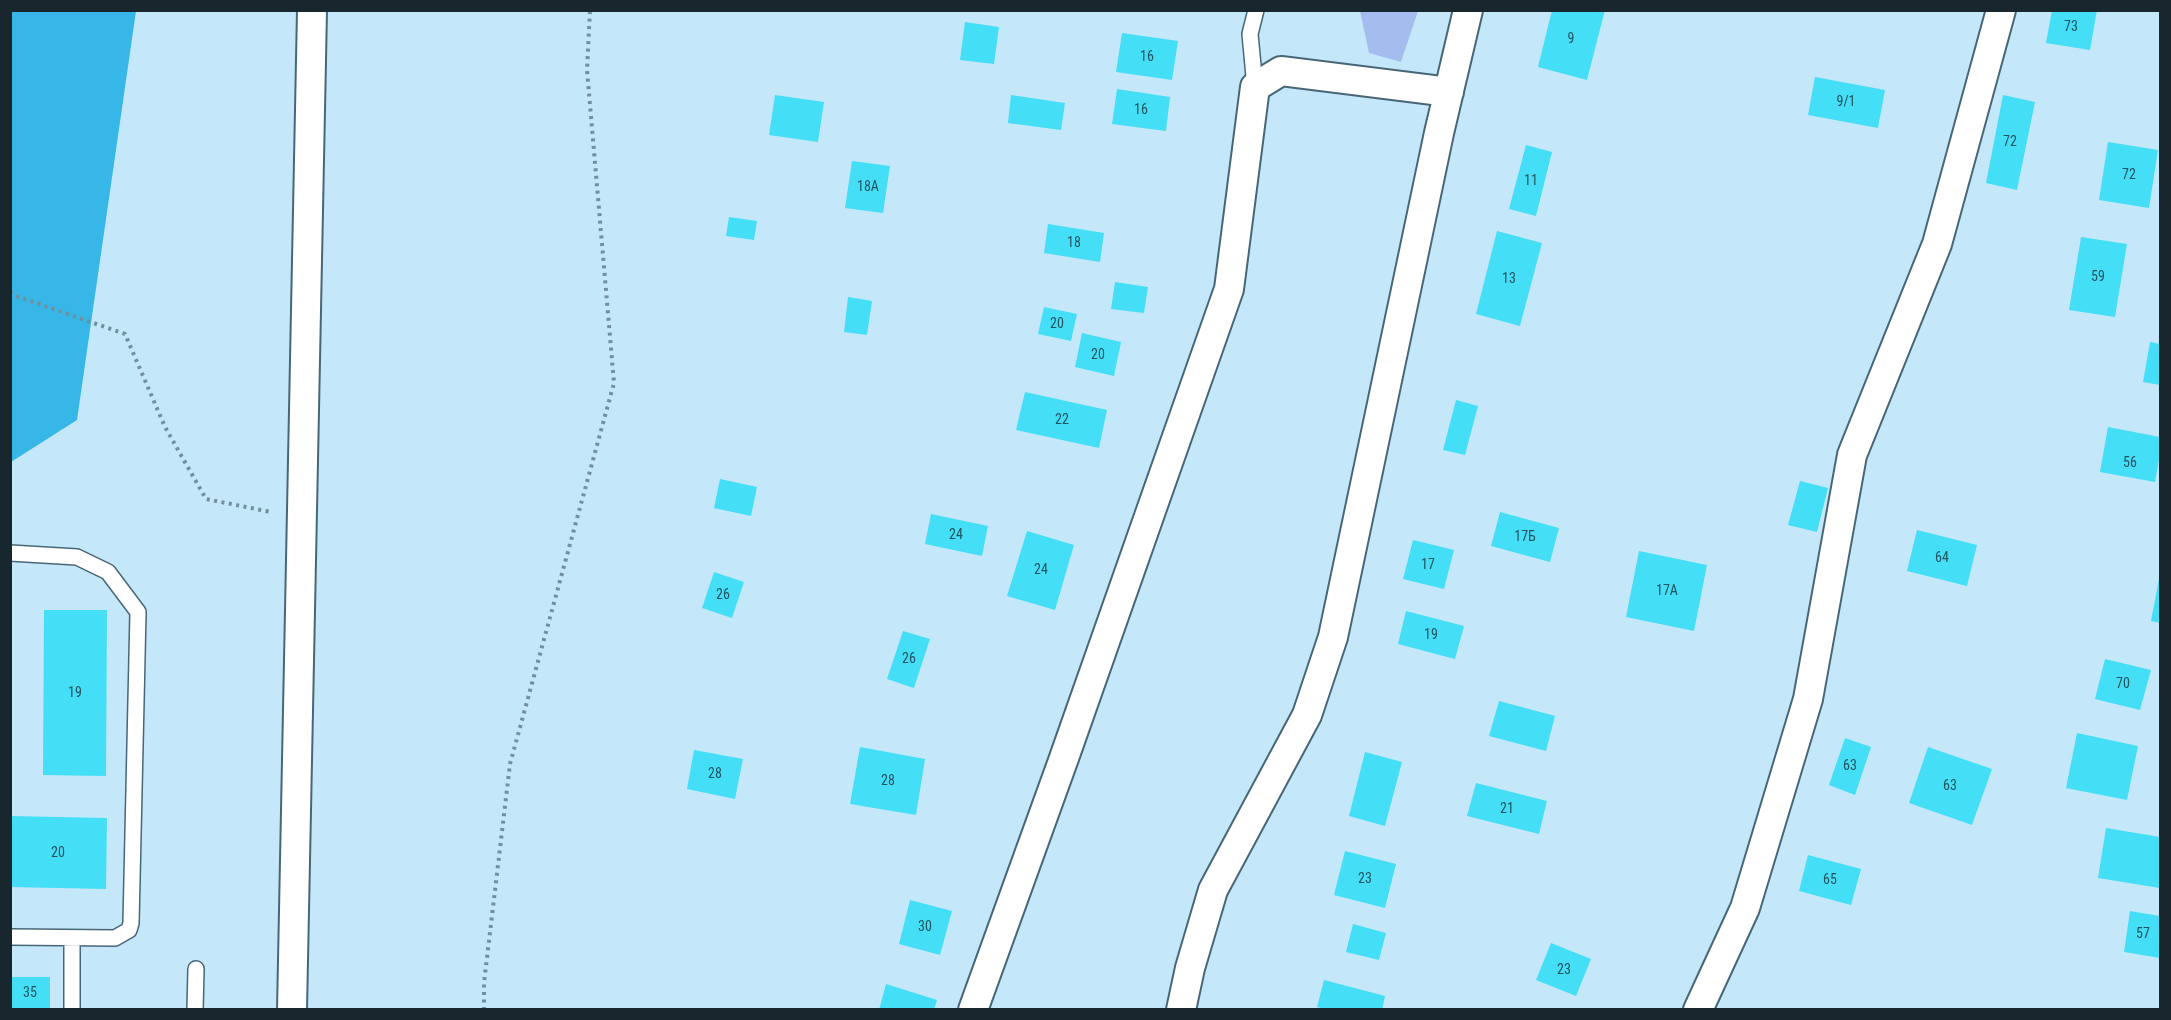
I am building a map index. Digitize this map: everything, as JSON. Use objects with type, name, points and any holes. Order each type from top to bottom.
[{"type":"street","points":[[292,1010],[312,10]]},
{"type":"street","points":[[1181,1010],[1190,968],[1213,890],[1307,715],[1333,638],[1468,10]]},
{"type":"street","points":[[1698,1010],[1745,908],[1808,699],[1852,455],[1937,244],[2001,10]]},
{"type":"street","points":[[973,1010],[1229,289],[1255,87],[1281,71],[1449,92]]},
{"type":"lane","points":[[1255,87],[1250,34],[1256,10]]},
{"type":"lane","points":[[10,553],[77,557],[108,572],[138,612],[131,923],[129,930],[115,938],[10,937]]},
{"type":"lane","points":[[72,938],[72,1010]]},
{"type":"lane","points":[[195,1010],[196,969]]},
{"type":"path","points":[[484,1010],[484,983],[510,764],[614,383],[586,70],[590,10]]},
{"type":"path","points":[[10,292],[125,334],[165,427],[206,499],[301,519]]},
{"type":"shaded area","points":[[11,10],[136,11],[77,420],[11,462]]},
{"type":"shaded area","points":[[1360,11],[1418,11],[1401,62],[1369,53]]},
{"type":"building","points":[[1552,10],[1605,10],[1587,80],[1538,67]]},
{"type":"building","points":[[2052,10],[2097,10],[2090,50],[2046,43]]},
{"type":"building","points":[[965,22],[999,27],[994,64],[960,60]]},
{"type":"building","points":[[1122,33],[1178,41],[1172,80],[1116,72]]},
{"type":"building","points":[[1815,77],[1885,90],[1878,128],[1808,115]]},
{"type":"building","points":[[1117,89],[1170,97],[1166,131],[1112,124]]},
{"type":"building","points":[[775,95],[824,102],[818,142],[769,135]]},
{"type":"building","points":[[1011,95],[1065,103],[1061,130],[1008,123]]},
{"type":"building","points":[[2003,95],[2035,102],[2017,190],[1986,183]]},
{"type":"building","points":[[2108,142],[2158,150],[2149,208],[2099,200]]},
{"type":"building","points":[[1526,145],[1552,152],[1536,216],[1509,209]]},
{"type":"building","points":[[852,161],[890,166],[883,213],[845,208]]},
{"type":"building","points":[[729,217],[757,221],[754,240],[726,236]]},
{"type":"building","points":[[1048,224],[1104,233],[1100,262],[1044,253]]},
{"type":"building","points":[[1497,231],[1542,243],[1520,326],[1476,314]]},
{"type":"building","points":[[2081,237],[2127,244],[2115,317],[2069,310]]},
{"type":"building","points":[[1115,282],[1148,287],[1144,313],[1111,309]]},
{"type":"building","points":[[848,297],[872,301],[867,335],[844,332]]},
{"type":"building","points":[[1044,307],[1077,314],[1071,341],[1038,334]]},
{"type":"building","points":[[1082,333],[1121,342],[1114,376],[1075,367]]},
{"type":"building","points":[[2150,342],[2160,344],[2160,385],[2143,382]]},
{"type":"building","points":[[1025,392],[1107,410],[1099,448],[1016,430]]},
{"type":"building","points":[[1456,400],[1478,406],[1465,455],[1443,450]]},
{"type":"building","points":[[2108,427],[2160,437],[2160,454],[2155,482],[2100,472]]},
{"type":"building","points":[[720,479],[757,487],[751,516],[714,508]]},
{"type":"building","points":[[1800,481],[1828,488],[1817,532],[1788,525]]},
{"type":"building","points":[[1500,512],[1559,528],[1550,562],[1491,546]]},
{"type":"building","points":[[931,514],[988,526],[982,556],[925,544]]},
{"type":"building","points":[[1917,530],[1977,545],[1967,586],[1907,571]]},
{"type":"building","points":[[1027,531],[1074,545],[1055,610],[1007,596]]},
{"type":"building","points":[[1413,540],[1454,550],[1444,589],[1403,579]]},
{"type":"building","points":[[1639,551],[1707,565],[1694,631],[1626,617]]},
{"type":"building","points":[[714,572],[744,582],[732,618],[702,608]]},
{"type":"building","points":[[2160,579],[2160,623],[2151,621]]},
{"type":"building","points":[[44,610],[107,610],[106,776],[43,775]]},
{"type":"building","points":[[1406,611],[1464,626],[1455,659],[1398,644]]},
{"type":"building","points":[[903,631],[930,639],[914,688],[887,679]]},
{"type":"building","points":[[2105,659],[2151,670],[2140,710],[2095,699]]},
{"type":"building","points":[[1499,701],[1555,716],[1546,751],[1489,736]]},
{"type":"building","points":[[2077,733],[2138,746],[2127,800],[2066,788]]},
{"type":"building","points":[[1845,738],[1871,747],[1855,795],[1829,785]]},
{"type":"building","points":[[860,747],[925,759],[916,815],[850,804]]},
{"type":"building","points":[[1928,747],[1992,769],[1972,825],[1909,803]]},
{"type":"building","points":[[694,750],[743,759],[735,799],[687,789]]},
{"type":"building","points":[[1365,752],[1402,762],[1385,826],[1349,816]]},
{"type":"building","points":[[1476,783],[1547,801],[1539,834],[1467,816]]},
{"type":"building","points":[[10,816],[107,818],[106,889],[10,887]]},
{"type":"building","points":[[2106,828],[2160,837],[2160,888],[2098,878]]},
{"type":"building","points":[[1345,851],[1396,864],[1385,908],[1334,895]]},
{"type":"building","points":[[1808,855],[1861,869],[1851,905],[1799,891]]},
{"type":"building","points":[[910,900],[952,911],[940,955],[899,944]]},
{"type":"building","points":[[2130,911],[2160,916],[2160,958],[2124,952]]},
{"type":"building","points":[[1353,924],[1386,933],[1379,960],[1346,952]]},
{"type":"building","points":[[1551,943],[1591,959],[1576,996],[1536,980]]},
{"type":"building","points":[[10,977],[50,977],[50,1010],[10,1010]]},
{"type":"building","points":[[1324,980],[1385,996],[1382,1010],[1327,1010],[1317,1007]]},
{"type":"building","points":[[886,984],[937,1000],[934,1010],[879,1010]]}]
